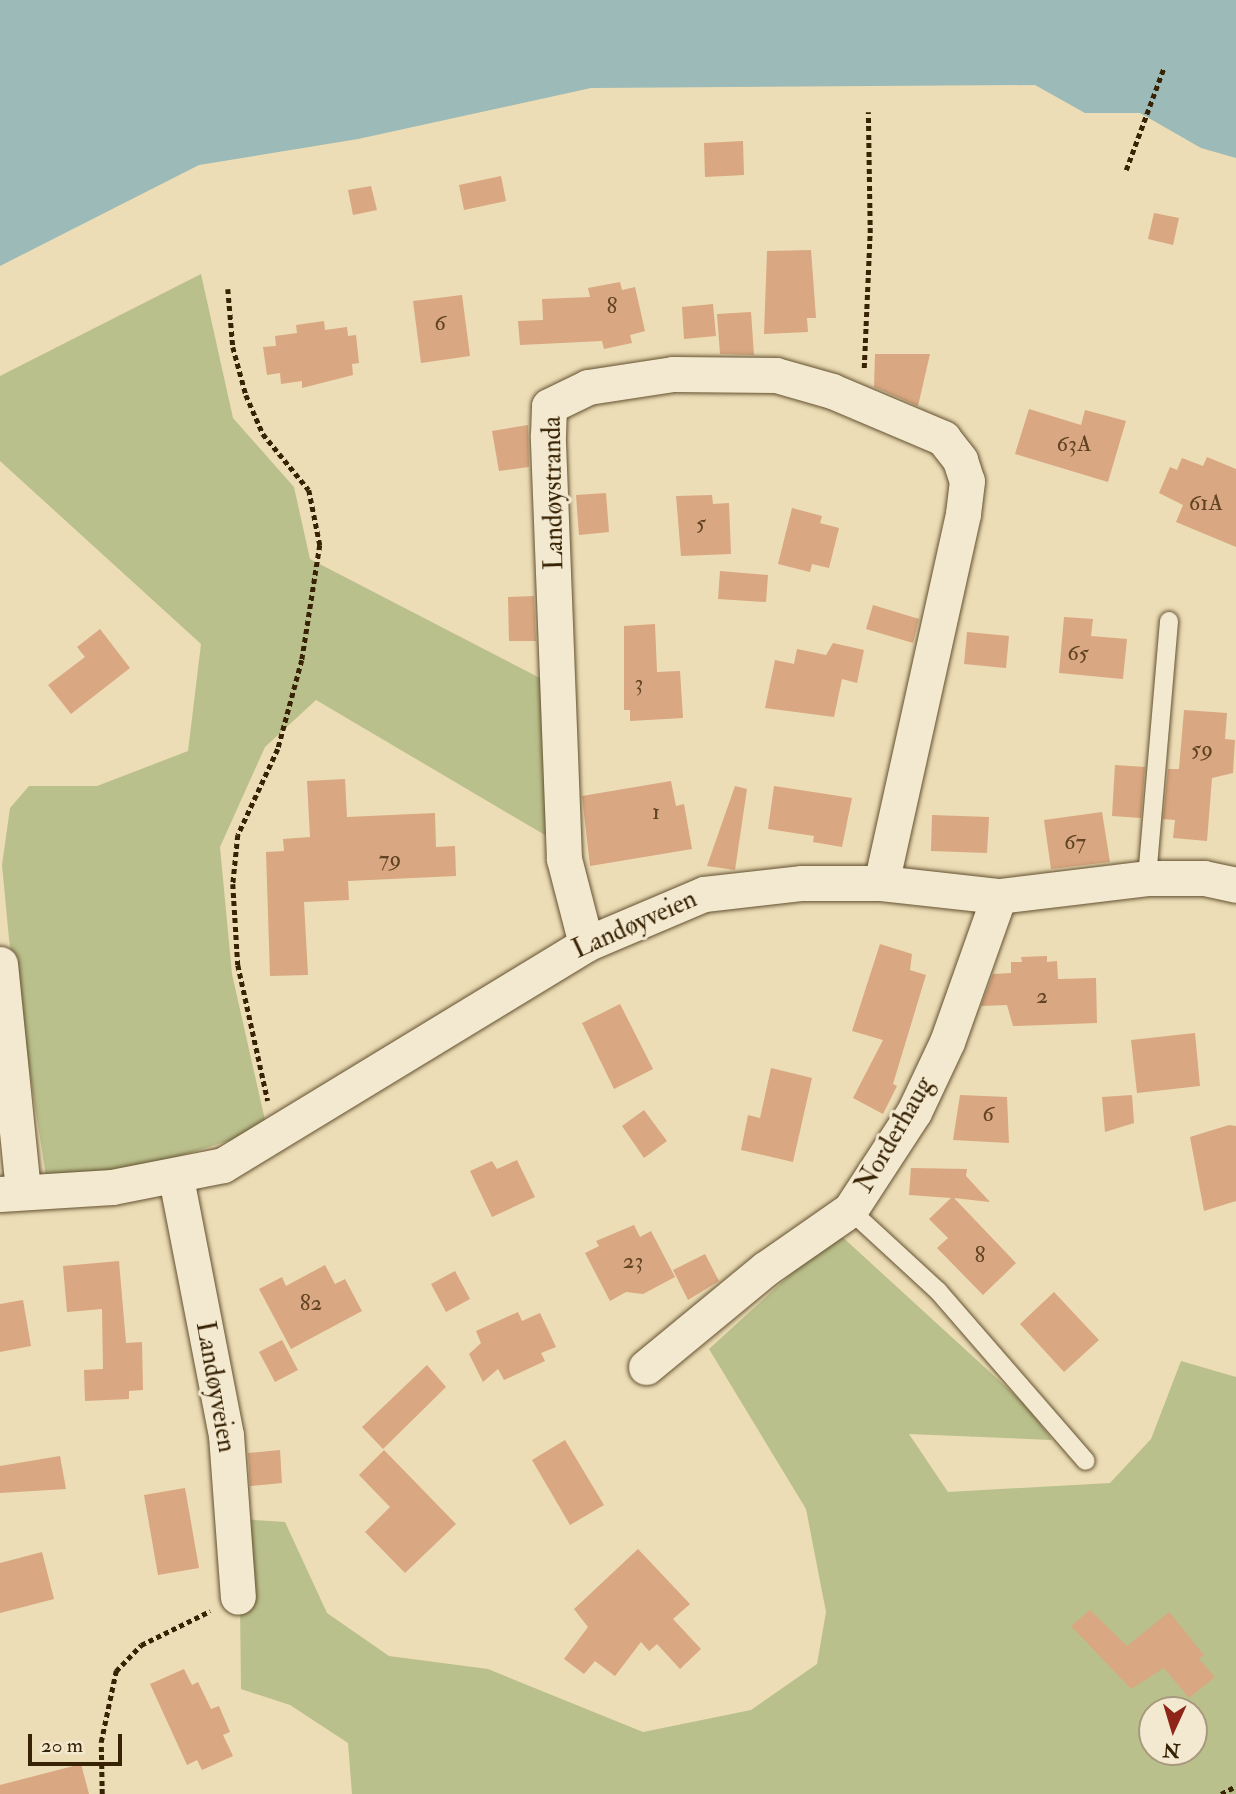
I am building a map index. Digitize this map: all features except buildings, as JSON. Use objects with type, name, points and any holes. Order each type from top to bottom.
[{"type":"street","name":"Landøystranda","points":[[586,944],[564,859],[549,406],[588,387],[673,374],[776,375],[862,403],[943,438],[967,481],[881,883]]},
{"type":"street","name":"Landøyveien","points":[[11,1192],[176,1178],[223,1165],[276,1136],[586,944],[704,894],[881,883],[999,895],[1147,878],[1204,878],[1236,885]]},
{"type":"street","name":"Norderhaug","points":[[646,1367],[765,1269],[850,1210],[914,1112],[947,1042],[999,895]]},
{"type":"street","points":[[0,964],[11,1192]]},
{"type":"street","name":"Landøyveien","points":[[176,1178],[226,1435],[238,1597]]},
{"type":"lane","points":[[1147,878],[1168,621]]},
{"type":"lane","points":[[850,1210],[938,1292],[1086,1461]]},
{"type":"path","points":[[1126,170],[1164,67]]},
{"type":"path","points":[[862,403],[870,233],[868,112]]},
{"type":"path","points":[[228,289],[233,347],[246,395],[263,434],[309,490],[320,545],[303,660],[278,749],[238,835],[233,884],[239,965],[276,1136]]},
{"type":"path","points":[[102,1794],[101,1742],[116,1671],[141,1646],[238,1597]]},
{"type":"path","points":[[1221,1794],[1236,1786]]},
{"type":"green space","points":[[201,274],[233,418],[294,487],[310,559],[540,678],[550,838],[316,700],[265,747],[220,847],[232,974],[267,1129],[49,1196],[9,939],[2,865],[10,808],[29,786],[97,786],[188,751],[201,644],[0,461],[0,376]]},
{"type":"green space","points":[[837,1232],[1028,1407],[1052,1440],[909,1434],[948,1492],[1110,1483],[1151,1439],[1181,1361],[1236,1377],[1236,1794],[352,1794],[348,1743],[290,1705],[241,1689],[239,1519],[285,1522],[327,1613],[389,1656],[488,1669],[643,1732],[751,1710],[817,1664],[826,1612],[806,1509],[709,1349]]},
{"type":"water","points":[[0,0],[1236,0],[1236,158],[1201,148],[1140,113],[1085,113],[1035,85],[591,88],[358,139],[199,165],[0,266]]}]
